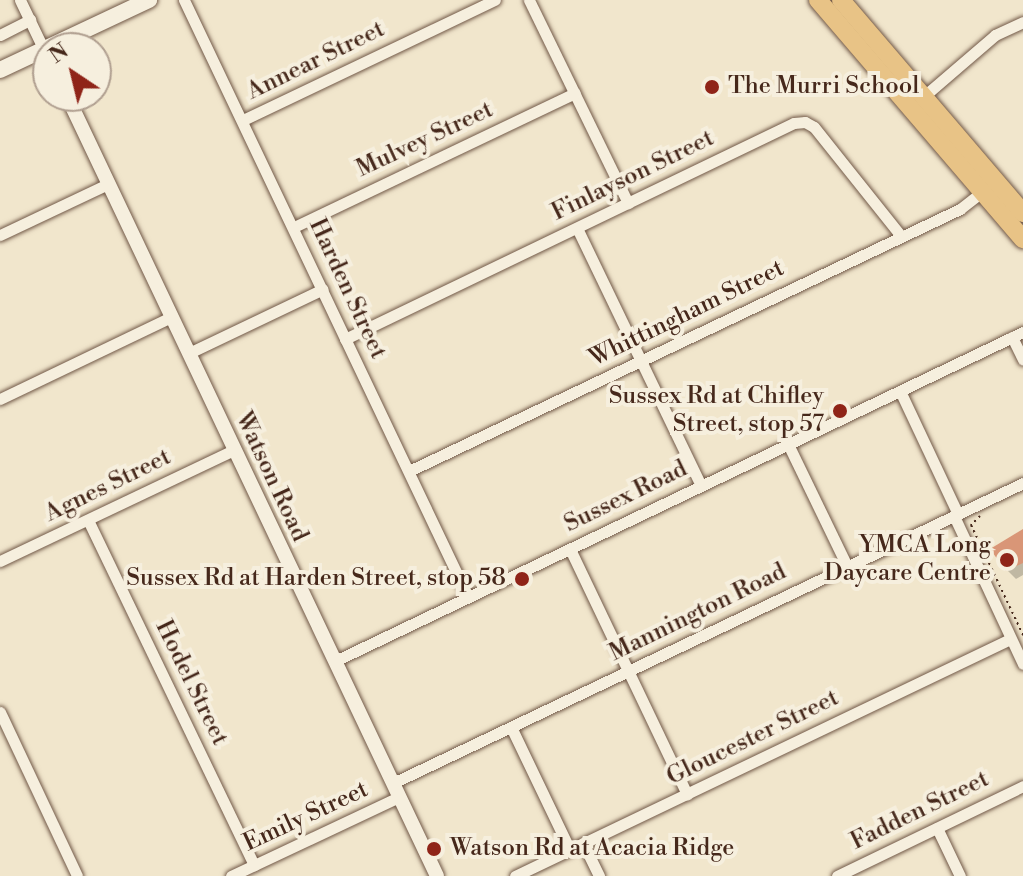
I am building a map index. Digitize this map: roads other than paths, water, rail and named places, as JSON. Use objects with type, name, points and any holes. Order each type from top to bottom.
[{"type":"highway","points":[[818,0],[1023,239]]},
{"type":"highway","points":[[841,0],[1023,213]]},
{"type":"main road","points":[[87,32],[149,0]]},
{"type":"main road","points":[[0,70],[32,58]]},
{"type":"street","points":[[20,0],[36,32]]},
{"type":"street","name":"Harden Street","points":[[184,0],[468,597]]},
{"type":"street","name":"Annear Street","points":[[243,120],[495,0]]},
{"type":"street","points":[[529,0],[628,203]]},
{"type":"street","points":[[0,35],[30,20]]},
{"type":"street","points":[[923,97],[995,35],[1023,22]]},
{"type":"street","name":"Mulvey Street","points":[[294,227],[575,93]]},
{"type":"street","name":"Watson Road","points":[[74,112],[437,876]]},
{"type":"street","name":"Finlayson Street","points":[[345,339],[794,123],[805,122],[814,127],[901,236]]},
{"type":"street","points":[[0,235],[108,184]]},
{"type":"street","name":"Whittingham Street","points":[[409,471],[960,209],[982,192]]},
{"type":"street","points":[[577,228],[701,486]]},
{"type":"street","points":[[189,353],[323,289]]},
{"type":"street","points":[[0,399],[171,317]]},
{"type":"street","points":[[1018,335],[1023,360]]},
{"type":"street","name":"Sussex Road","points":[[335,661],[1018,335]]},
{"type":"street","points":[[900,391],[1023,664]]},
{"type":"street","points":[[788,444],[847,566]]},
{"type":"street","name":"Agnes Street","points":[[0,561],[234,450]]},
{"type":"street","name":"Mannington Road","points":[[396,790],[511,727],[1023,483]]},
{"type":"street","name":"Hodel Street","points":[[88,520],[254,865]]},
{"type":"street","points":[[570,549],[687,794]]},
{"type":"street","name":"Gloucester Street","points":[[515,876],[1010,639]]},
{"type":"street","points":[[0,712],[77,876]]},
{"type":"street","points":[[511,727],[570,850]]},
{"type":"street","points":[[1020,787],[1023,802]]},
{"type":"street","name":"Fadden Street","points":[[837,876],[1020,787]]},
{"type":"street","name":"Emily Street","points":[[231,876],[396,790]]},
{"type":"street","points":[[937,828],[960,876]]},
{"type":"street","points":[[583,843],[599,876]]},
{"type":"place","name":"The Murri School","points":[[712,87]]},
{"type":"place","name":"Sussex Rd at Chifley Street, stop 57","points":[[840,411]]},
{"type":"place","name":"YMCA Long Daycare Centre","points":[[1007,560]]},
{"type":"place","name":"Sussex Rd at Harden Street, stop 58","points":[[522,579]]},
{"type":"place","name":"Watson Rd at Acacia Ridge","points":[[434,849]]}]
